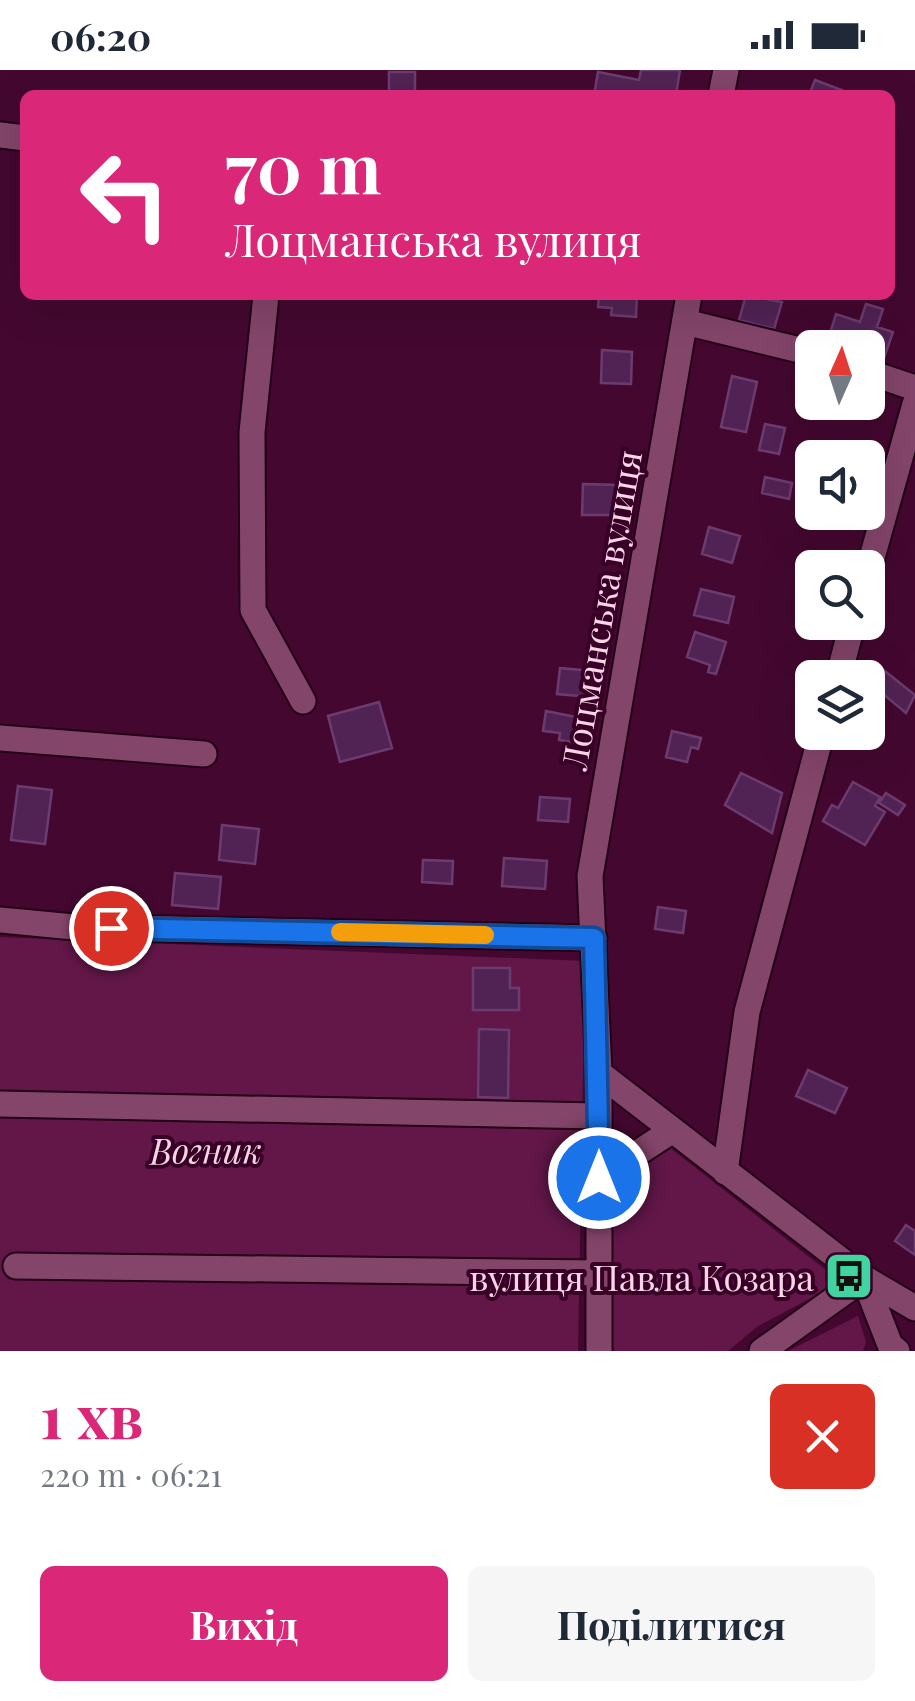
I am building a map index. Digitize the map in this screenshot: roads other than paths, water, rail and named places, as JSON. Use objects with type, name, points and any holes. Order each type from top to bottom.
[{"type":"street","points":[[265,300],[252,432],[253,610],[303,701]]},
{"type":"street","name":"Лоцманська вулиця","points":[[598,1351],[599,1072],[590,876],[688,300]]},
{"type":"street","points":[[685,322],[795,349]]},
{"type":"street","points":[[885,378],[915,388]]},
{"type":"street","points":[[874,550],[915,404]]},
{"type":"street","points":[[0,738],[204,754]]},
{"type":"street","points":[[726,1172],[747,1012],[817,750]]},
{"type":"street","points":[[0,920],[74,927],[594,938]]},
{"type":"street","points":[[599,1072],[864,1278],[915,1308]]},
{"type":"street","points":[[0,1104],[599,1116]]},
{"type":"street","points":[[599,1178],[672,1130]]},
{"type":"street","points":[[16,1266],[598,1272]]},
{"type":"street","points":[[864,1278],[893,1348]]},
{"type":"street","points":[[762,1351],[864,1278]]},
{"type":"place","name":"вулиця Павла Козара","points":[[849,1276]]},
{"type":"park label","name":"Вогник","points":[[206,1149]]}]
